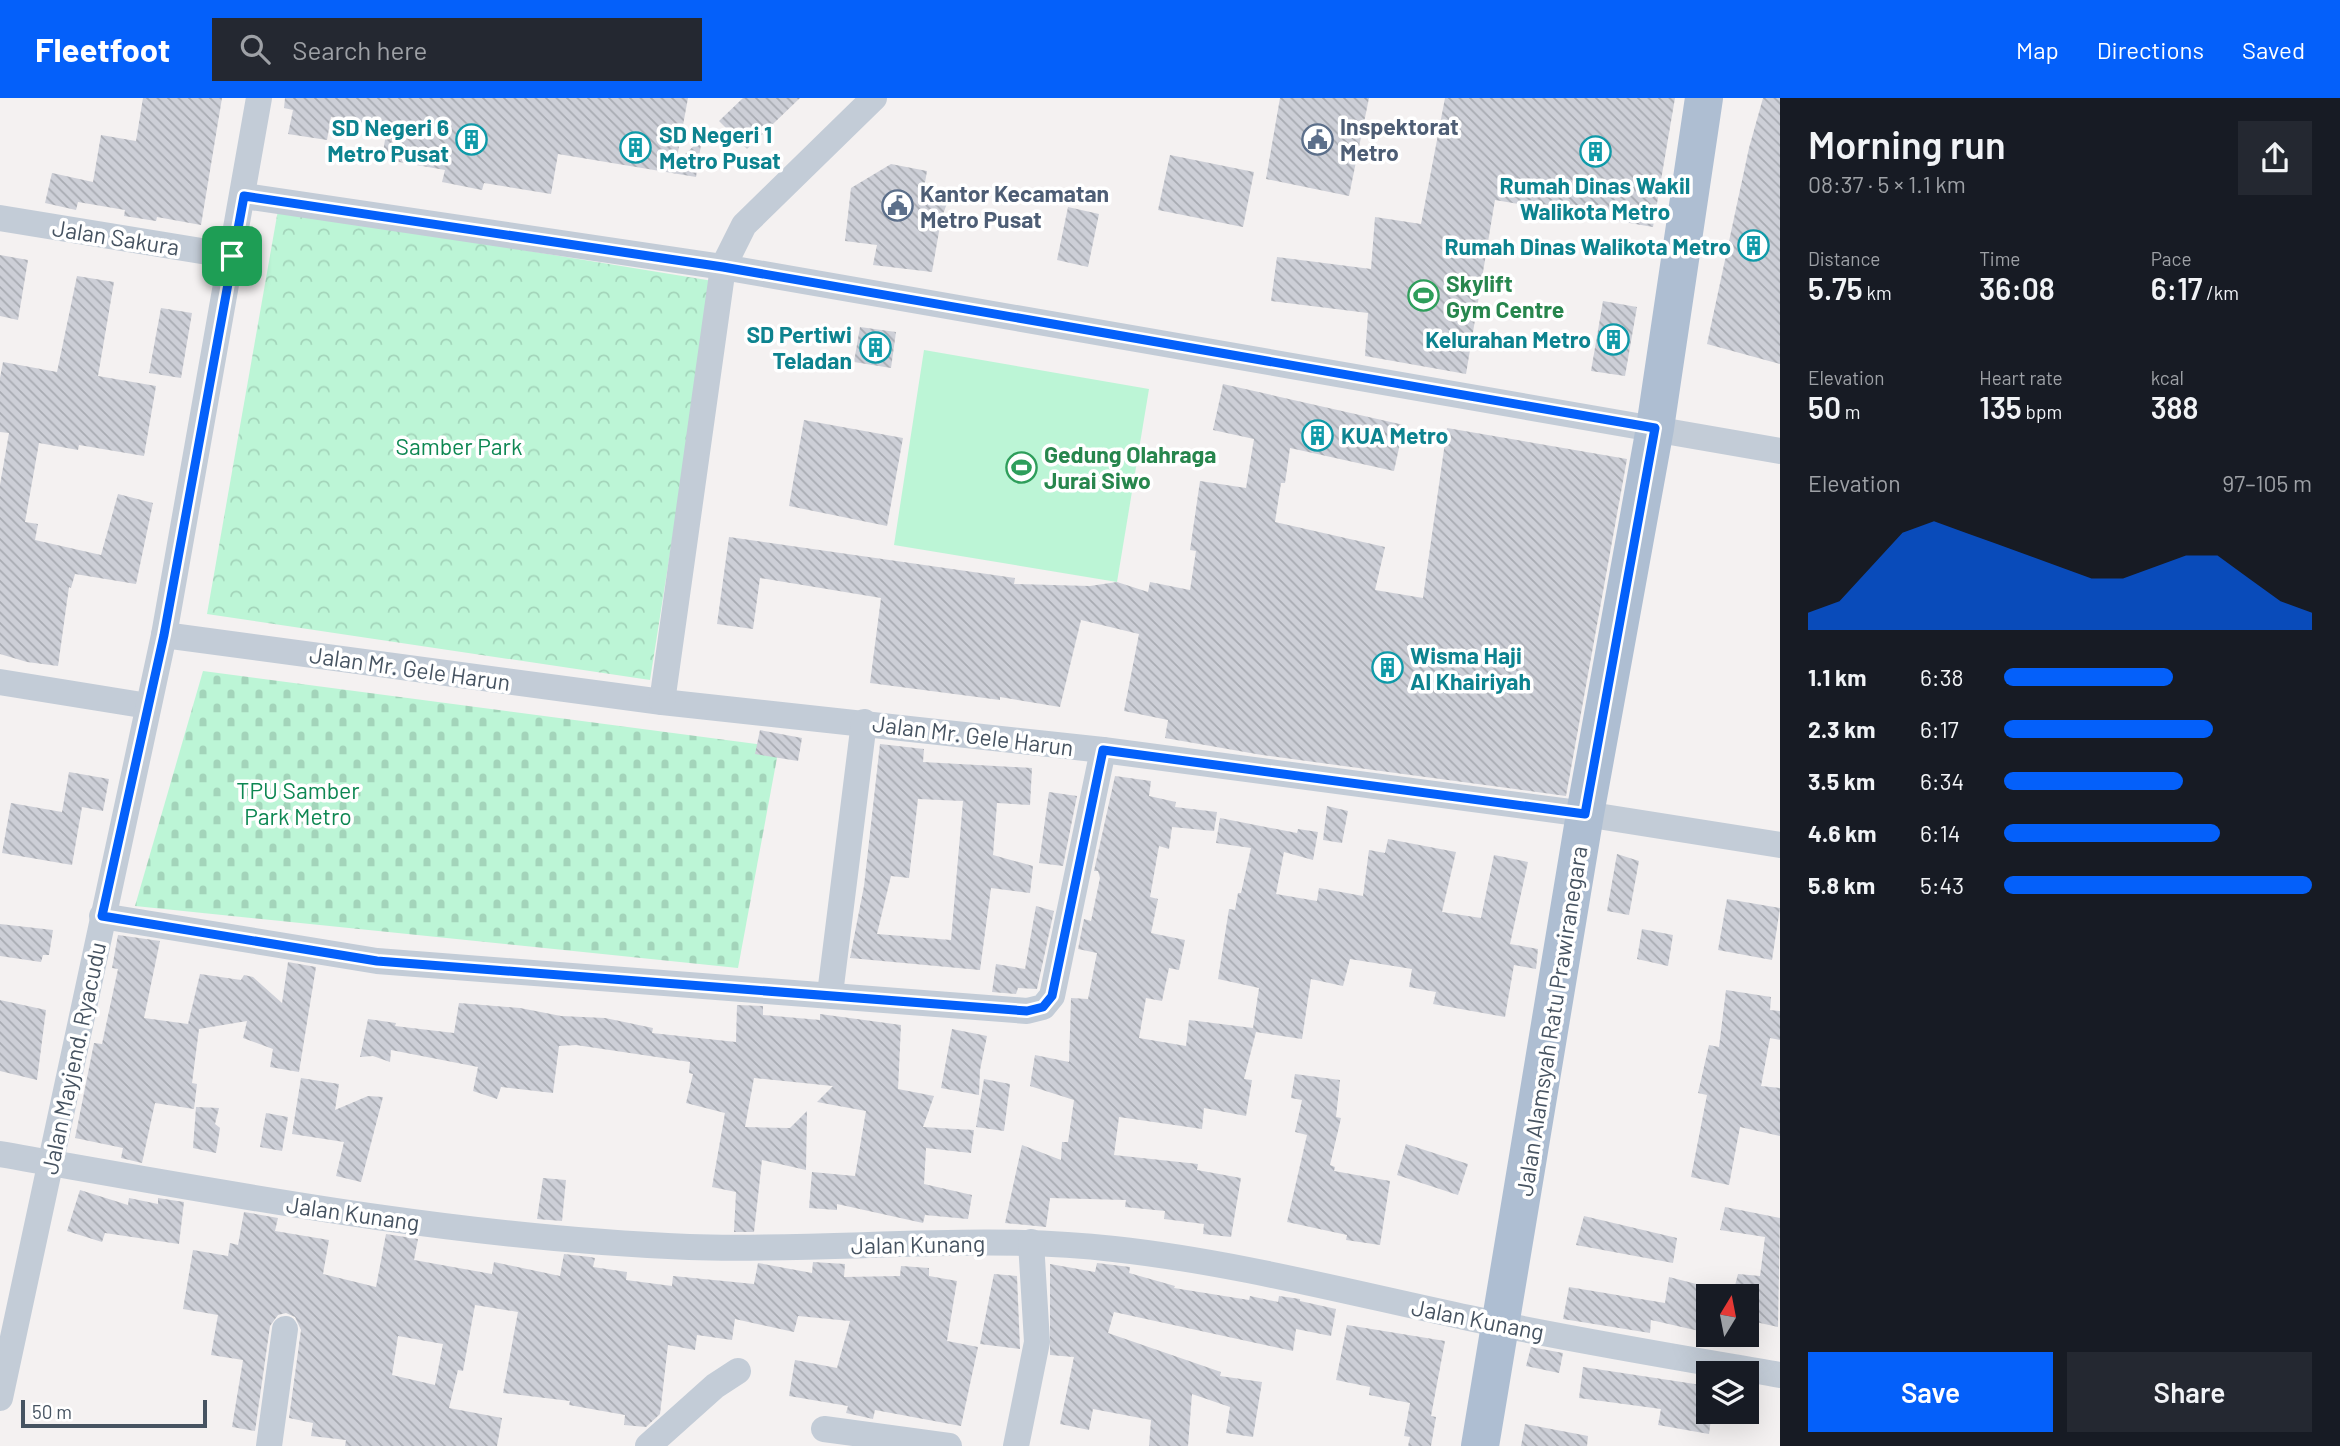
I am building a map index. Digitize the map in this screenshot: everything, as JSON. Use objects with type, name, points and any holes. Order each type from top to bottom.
[{"type":"main road","name":"Jalan Alamsyah Ratu Prawiranegara","points":[[1480,1446],[1585,814],[1655,428],[1704,98]]},
{"type":"street","name":"Jalan Mayjend. Ryacudu","points":[[0,1398],[164,635],[244,196],[259,98]]},
{"type":"street","points":[[662,702],[723,267],[744,225],[874,98]]},
{"type":"street","points":[[244,196],[723,267],[1780,451]]},
{"type":"street","name":"Jalan Sakura","points":[[0,218],[232,256]]},
{"type":"street","name":"Jalan Mr. Gele Harun","points":[[164,635],[662,702],[1103,750],[1585,814],[1780,845]]},
{"type":"street","points":[[0,681],[148,706]]},
{"type":"street","points":[[830,994],[863,722]]},
{"type":"street","points":[[102,916],[377,961],[1027,1011],[1043,1007],[1052,996],[1061,967],[1103,750]]},
{"type":"street","name":"Jalan Kunang","points":[[0,1154],[356,1216],[595,1240],[688,1247],[779,1248],[1031,1242],[1116,1249],[1249,1272],[1500,1325],[1780,1375]]},
{"type":"street","points":[[1016,1446],[1037,1342],[1031,1242]]},
{"type":"street","points":[[269,1446],[285,1329]]},
{"type":"street","points":[[648,1446],[715,1386],[738,1371]]},
{"type":"street","points":[[824,1429],[948,1446]]},
{"type":"green space","name":"Samber Park","points":[[278,210],[713,281],[650,680],[207,614]]},
{"type":"green space","name":"Gedung Olahraga Jurai Siwo","points":[[924,350],[1149,389],[1117,582],[894,545]]},
{"type":"green space","name":"TPU Samber Park Metro","points":[[203,671],[779,747],[738,968],[135,906]]},
{"type":"building","points":[[143,98],[222,98],[201,225],[157,217],[156,221],[124,216],[125,210],[78,202],[76,210],[45,203],[52,173],[93,182],[101,135],[136,141]]},
{"type":"building","points":[[285,98],[688,98],[676,163],[702,138],[696,177],[558,154],[551,194],[484,183],[482,190],[442,182],[445,170],[382,159],[387,127],[331,117],[327,140],[288,134],[293,110],[284,108]]},
{"type":"building","points":[[743,98],[800,98],[747,149],[719,121]]},
{"type":"building","name":"Inspektorat Metro","points":[[1280,98],[1369,98],[1349,196],[1266,179]]},
{"type":"building","points":[[1445,98],[1675,98],[1653,227],[1495,200],[1466,374],[1365,356],[1368,313],[1271,301],[1277,257],[1371,269],[1375,217],[1421,224]]},
{"type":"building","name":"Rumah Dinas Walikota Metro","points":[[1763,98],[1780,98],[1780,364],[1707,344],[1749,148]]},
{"type":"building","points":[[1170,155],[1254,172],[1243,227],[1158,210]]},
{"type":"building","name":"Kantor Kecamatan Metro Pusat","points":[[891,164],[927,171],[924,188],[951,192],[941,220],[932,272],[873,265],[877,245],[845,241],[851,188]]},
{"type":"building","points":[[1068,207],[1099,214],[1088,267],[1057,260]]},
{"type":"building","points":[[0,255],[28,260],[18,320],[0,316]]},
{"type":"building","points":[[77,276],[114,282],[98,376],[156,386],[144,456],[79,445],[78,450],[39,443],[25,522],[38,524],[35,540],[101,555],[118,494],[153,503],[136,584],[75,574],[71,588],[69,587],[58,666],[27,662],[0,654],[0,485],[9,433],[0,432],[0,378],[3,362],[57,372]]},
{"type":"building","name":"Kelurahan Metro","points":[[1603,301],[1637,307],[1625,376],[1591,371]]},
{"type":"building","points":[[161,308],[192,313],[181,378],[149,373]]},
{"type":"building","name":"SD Pertiwi Teladan","points":[[860,327],[896,332],[891,368],[854,362]]},
{"type":"building","name":"Wisma Haji Al Khairiyah","points":[[1223,384],[1404,425],[1394,471],[1290,448],[1285,483],[1281,483],[1275,522],[1385,547],[1375,590],[1423,598],[1447,428],[1627,459],[1566,796],[1262,755],[1165,738],[1168,720],[1124,711],[1139,634],[1081,620],[1060,707],[1000,697],[1000,700],[870,683],[881,598],[760,578],[753,629],[717,624],[729,537],[1015,578],[1014,584],[1090,586],[1117,582],[1148,592],[1150,582],[1190,590],[1196,551],[1190,550],[1200,481],[1246,488],[1254,439],[1213,430]]},
{"type":"building","points":[[804,420],[903,438],[887,526],[789,506]]},
{"type":"building","points":[[760,730],[802,738],[798,761],[755,754]]},
{"type":"building","points":[[880,744],[924,749],[923,762],[1032,768],[1030,805],[997,803],[993,855],[1033,866],[1030,893],[991,888],[980,970],[850,958],[864,886]],"holes":[[[918,799],[963,801],[951,940],[877,934],[891,876],[909,878]]]},
{"type":"building","points":[[69,772],[109,779],[103,811],[82,807],[72,865],[2,853],[11,803],[62,812]]},
{"type":"building","points":[[1115,776],[1151,781],[1149,796],[1176,802],[1175,807],[1217,812],[1214,831],[1172,827],[1169,849],[1159,846],[1150,897],[1158,899],[1151,933],[1185,940],[1179,970],[1169,968],[1162,1001],[1146,998],[1139,1038],[1186,1046],[1189,1020],[1253,1028],[1259,988],[1218,979],[1229,909],[1235,910],[1251,848],[1216,843],[1220,818],[1297,833],[1298,829],[1318,832],[1313,860],[1284,852],[1276,894],[1317,901],[1319,888],[1363,896],[1369,850],[1385,853],[1388,839],[1456,852],[1442,912],[1481,918],[1494,855],[1528,862],[1510,944],[1538,949],[1536,969],[1514,965],[1505,1017],[1433,1004],[1436,992],[1409,987],[1412,969],[1350,959],[1343,986],[1311,979],[1302,1039],[1256,1032],[1244,1079],[1252,1080],[1246,1116],[1204,1108],[1202,1129],[1119,1117],[1114,1155],[1198,1164],[1197,1170],[1241,1178],[1231,1237],[1203,1234],[1204,1224],[1164,1219],[1165,1211],[1125,1207],[1126,1200],[1050,1198],[1046,1227],[1005,1223],[1022,1145],[1061,1160],[1062,1142],[1068,1142],[1074,1100],[1030,1086],[1035,1055],[1069,1062],[1071,998],[1088,999],[1097,953],[1078,949],[1084,919],[1091,921],[1100,878],[1098,871],[1094,871]]},
{"type":"building","points":[[1049,792],[1077,796],[1063,866],[1039,863]]},
{"type":"building","points":[[1327,806],[1348,811],[1342,843],[1323,840]]},
{"type":"building","points":[[1617,854],[1639,861],[1629,915],[1607,911]]},
{"type":"building","points":[[1727,899],[1780,908],[1772,960],[1718,950]]},
{"type":"building","points":[[1036,906],[1054,911],[1037,989],[1018,988],[1016,994],[992,992],[996,964],[1025,969]]},
{"type":"building","points":[[0,924],[53,930],[49,955],[43,955],[41,962],[0,956]]},
{"type":"building","points":[[1642,929],[1673,935],[1668,966],[1637,959]]},
{"type":"building","points":[[118,935],[160,941],[144,1018],[188,1024],[200,974],[241,980],[244,975],[253,977],[282,1003],[288,962],[316,967],[299,1072],[270,1067],[273,1049],[243,1038],[247,1021],[199,1029],[192,1083],[197,1084],[194,1109],[155,1103],[142,1163],[121,1158],[123,1148],[75,1138],[94,1043],[102,1044],[118,969],[112,968]]},
{"type":"building","points":[[1726,990],[1771,997],[1770,1010],[1780,1011],[1780,1040],[1770,1038],[1761,1086],[1780,1088],[1780,1136],[1740,1127],[1729,1185],[1691,1177],[1707,1095],[1698,1093],[1709,1045],[1719,1047]]},
{"type":"building","points":[[0,1000],[46,1010],[37,1080],[0,1071]]},
{"type":"building","points":[[459,1003],[520,1008],[561,1016],[605,1018],[653,1028],[652,1033],[736,1042],[737,1005],[763,1006],[763,1015],[820,1020],[820,1014],[901,1025],[898,1089],[934,1096],[923,1127],[974,1130],[971,1153],[926,1148],[924,1184],[972,1195],[968,1219],[925,1215],[923,1223],[837,1204],[837,1210],[809,1208],[812,1172],[855,1176],[866,1111],[817,1102],[833,1086],[754,1078],[745,1127],[790,1128],[807,1111],[806,1170],[762,1160],[754,1232],[734,1232],[736,1192],[712,1187],[725,1113],[686,1103],[693,1074],[689,1073],[690,1062],[576,1045],[559,1046],[553,1093],[501,1087],[497,1099],[473,1091],[478,1067],[391,1050],[390,1062],[373,1056],[360,1057],[368,1019],[396,1023],[395,1026],[454,1033]]},
{"type":"building","points":[[952,1029],[987,1036],[980,1070],[979,1095],[941,1088]]},
{"type":"building","points":[[1295,1074],[1340,1080],[1336,1117],[1341,1118],[1330,1165],[1335,1167],[1334,1171],[1390,1181],[1380,1245],[1346,1240],[1347,1235],[1287,1222],[1307,1135],[1295,1132],[1302,1100],[1291,1098]]},
{"type":"building","points":[[301,1078],[339,1084],[335,1110],[368,1096],[383,1097],[361,1182],[336,1176],[344,1142],[292,1134]]},
{"type":"building","points":[[984,1079],[1010,1084],[1004,1131],[976,1127]]},
{"type":"building","points":[[196,1107],[219,1108],[215,1124],[220,1128],[216,1153],[193,1148]]},
{"type":"building","points":[[266,1113],[288,1117],[282,1151],[260,1147]]},
{"type":"building","points":[[1406,1144],[1468,1164],[1458,1195],[1397,1175]]},
{"type":"building","points":[[543,1178],[566,1180],[562,1221],[537,1219]]},
{"type":"building","points":[[80,1190],[128,1205],[129,1198],[158,1204],[158,1198],[184,1202],[179,1244],[105,1233],[102,1242],[67,1231]]},
{"type":"building","points":[[1725,1207],[1780,1218],[1778,1327],[1759,1323],[1759,1284],[1735,1284],[1738,1274],[1760,1276],[1765,1237],[1720,1230]]},
{"type":"building","points":[[244,1212],[278,1218],[275,1231],[329,1240],[323,1274],[376,1287],[386,1234],[418,1239],[414,1260],[492,1274],[494,1262],[560,1276],[564,1254],[595,1258],[593,1267],[627,1272],[626,1280],[672,1286],[673,1276],[754,1284],[758,1263],[812,1273],[813,1262],[845,1264],[844,1277],[900,1276],[901,1266],[929,1268],[929,1276],[957,1281],[947,1341],[978,1347],[961,1426],[875,1410],[873,1419],[846,1413],[848,1406],[789,1396],[795,1360],[837,1368],[850,1321],[798,1316],[794,1332],[735,1319],[732,1340],[697,1335],[695,1350],[668,1345],[660,1414],[646,1427],[624,1425],[625,1415],[569,1405],[570,1401],[503,1393],[518,1312],[475,1305],[463,1371],[458,1370],[449,1408],[502,1418],[497,1446],[345,1446],[346,1440],[311,1436],[313,1423],[289,1418],[301,1330],[295,1317],[286,1313],[278,1315],[270,1326],[255,1431],[232,1427],[243,1360],[211,1355],[218,1315],[183,1309],[193,1250],[228,1256],[230,1243],[238,1245]],"holes":[[[398,1336],[443,1344],[435,1385],[392,1375]]]},
{"type":"building","points":[[1584,1216],[1677,1238],[1673,1263],[1576,1245]]},
{"type":"building","points":[[1097,1263],[1130,1267],[1129,1273],[1175,1286],[1174,1288],[1249,1300],[1250,1296],[1278,1302],[1279,1296],[1336,1309],[1331,1336],[1296,1329],[1293,1351],[1114,1312],[1108,1333],[1221,1372],[1220,1376],[1262,1382],[1253,1437],[1226,1433],[1230,1407],[1192,1394],[1188,1446],[1149,1446],[1151,1420],[1093,1409],[1089,1430],[1060,1424],[1074,1357],[1050,1355],[1050,1264],[1095,1272]]},
{"type":"building","points":[[994,1274],[1017,1276],[1020,1349],[980,1344]]},
{"type":"building","points":[[1669,1277],[1696,1284],[1696,1330],[1651,1320],[1650,1333],[1563,1319],[1569,1287],[1665,1303]]},
{"type":"building","points":[[1347,1325],[1445,1341],[1431,1416],[1436,1417],[1431,1446],[1408,1446],[1410,1437],[1404,1436],[1410,1403],[1369,1395],[1370,1387],[1336,1380]]},
{"type":"building","points":[[1531,1347],[1563,1353],[1559,1373],[1526,1366]]},
{"type":"building","points":[[1583,1367],[1696,1384],[1696,1424],[1710,1424],[1709,1434],[1658,1425],[1661,1409],[1579,1398]]},
{"type":"building","points":[[1525,1424],[1588,1436],[1587,1446],[1521,1446]]},
{"type":"place","name":"Inspektorat Metro","points":[[1317,139]]},
{"type":"place","name":"SD Negeri 6 Metro Pusat","points":[[472,140]]},
{"type":"place","name":"SD Negeri 1 Metro Pusat","points":[[636,147]]},
{"type":"place","name":"Rumah Dinas Wakil Walikota Metro","points":[[1595,151]]},
{"type":"place","name":"Kantor Kecamatan Metro Pusat","points":[[897,206]]},
{"type":"place","name":"Rumah Dinas Walikota Metro","points":[[1754,246]]},
{"type":"place","name":"Skylift Gym Centre","points":[[1423,296]]},
{"type":"place","name":"Kelurahan Metro","points":[[1614,339]]},
{"type":"place","name":"SD Pertiwi Teladan","points":[[875,347]]},
{"type":"place","name":"KUA Metro","points":[[1318,435]]},
{"type":"place","name":"Gedung Olahraga Jurai Siwo","points":[[1021,467]]},
{"type":"place","name":"Wisma Haji Al Khairiyah","points":[[1387,668]]},
{"type":"route","points":[[244,196],[723,267],[1655,428],[1585,814],[1103,750],[1061,967],[1052,996],[1043,1007],[1027,1011],[377,961],[102,916],[164,635],[232,256],[244,196]]}]
